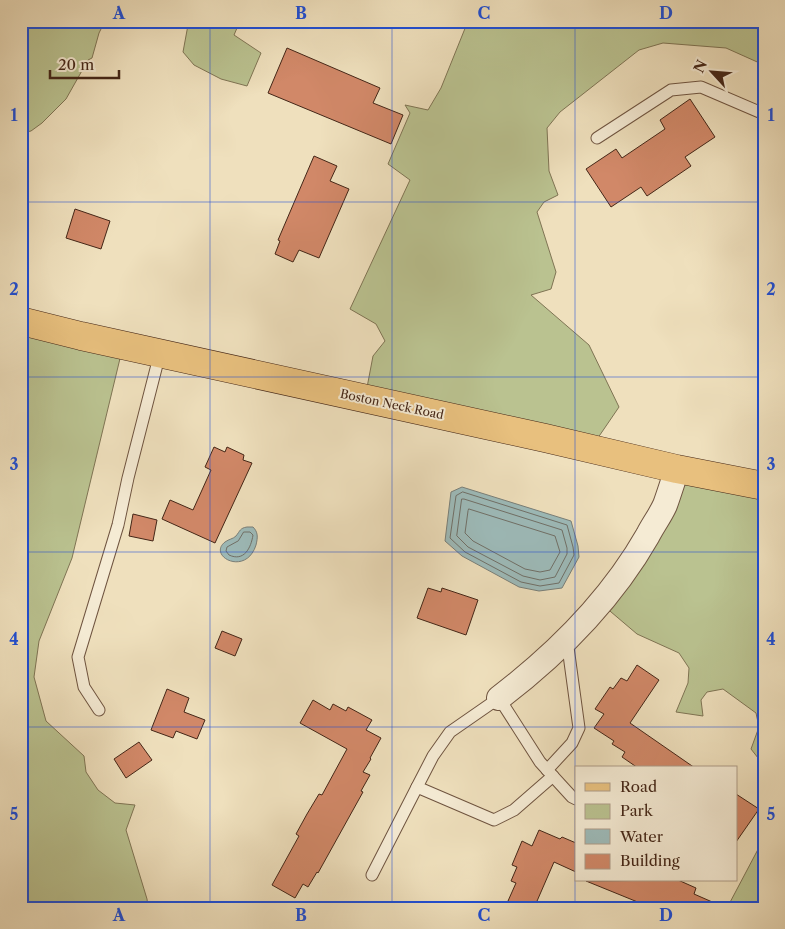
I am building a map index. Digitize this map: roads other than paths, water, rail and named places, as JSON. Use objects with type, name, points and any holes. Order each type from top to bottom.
[{"type":"main road","name":"Boston Neck Road","points":[[21,320],[81,336],[545,438],[677,469],[764,486]]},
{"type":"street","points":[[499,698],[528,676],[567,640],[614,586],[640,550],[664,506],[677,469]]},
{"type":"lane","points":[[597,138],[671,90],[702,87],[764,114]]},
{"type":"lane","points":[[100,710],[84,687],[78,658],[118,525],[160,353]]},
{"type":"lane","points":[[417,787],[494,820],[514,810],[550,773],[572,743],[579,728],[567,640]]},
{"type":"lane","points":[[372,875],[433,756],[450,732],[499,698],[540,762],[575,799]]},
{"type":"water","points":[[462,487],[571,521],[579,557],[562,588],[539,591],[519,587],[462,556],[445,541],[451,492]]},
{"type":"water","points":[[253,527],[257,535],[256,545],[251,555],[237,562],[224,558],[221,553],[221,547],[225,542],[234,538],[241,529]]}]
